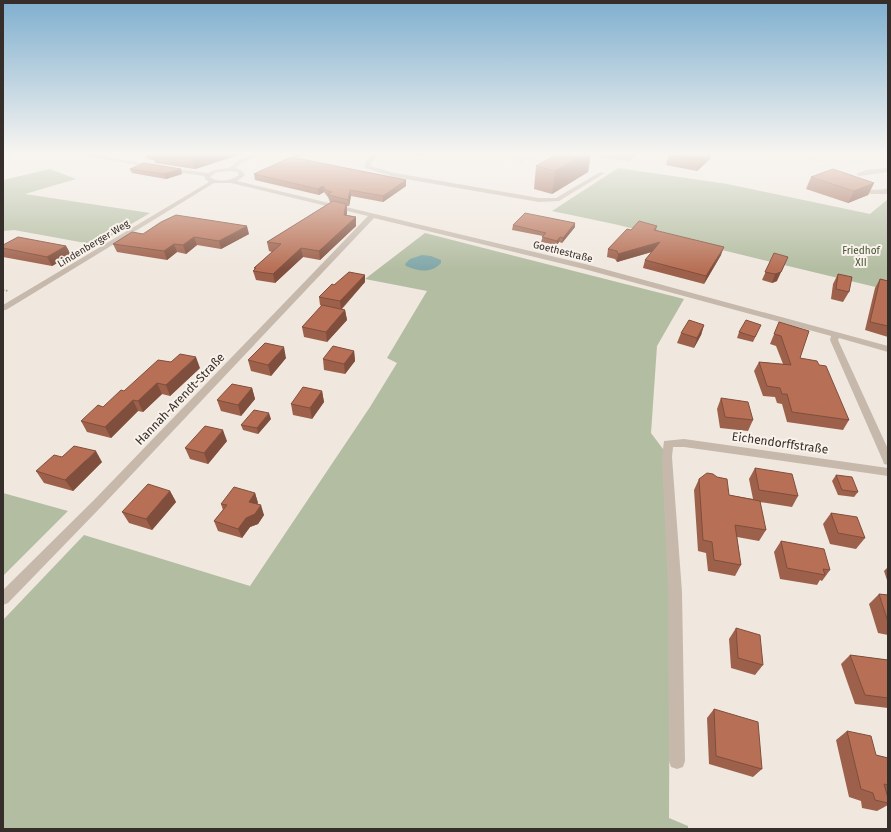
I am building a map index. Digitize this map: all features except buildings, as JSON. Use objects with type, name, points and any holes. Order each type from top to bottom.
[{"type":"street","name":"Lindenberger Weg","points":[[3,308],[198,191]]},
{"type":"street","name":"Goethestraße","points":[[272,191],[586,267],[888,349]]},
{"type":"street","points":[[487,191],[539,200],[557,200],[573,191]]},
{"type":"street","points":[[869,192],[887,191]]},
{"type":"street","name":"Hannah-Arendt-Straße","points":[[3,599],[98,503],[373,215]]},
{"type":"street","points":[[836,334],[834,340],[888,461]]},
{"type":"street","name":"Eichendorffstraße","points":[[677,761],[675,592],[667,457],[668,444],[684,443],[888,472]]},
{"type":"path","points":[[3,290],[8,291]]},
{"type":"green space","points":[[3,191],[36,191],[25,194],[150,213],[94,246],[90,245],[91,244],[14,230],[3,231]]},
{"type":"green space","name":"Friedhof XII","points":[[583,191],[760,191],[870,214],[888,199],[888,290],[614,224],[552,211]]},
{"type":"green space","points":[[425,233],[684,299],[657,346],[651,433],[663,449],[670,589],[669,818],[688,826],[688,829],[3,829],[3,620],[84,535],[250,586],[370,407],[397,363],[387,358],[427,291],[365,279]]},
{"type":"green space","points":[[3,493],[68,511],[3,576]]},
{"type":"water","points":[[422,255],[431,256],[441,260],[441,263],[429,270],[415,269],[406,266],[405,264],[410,259]]}]
